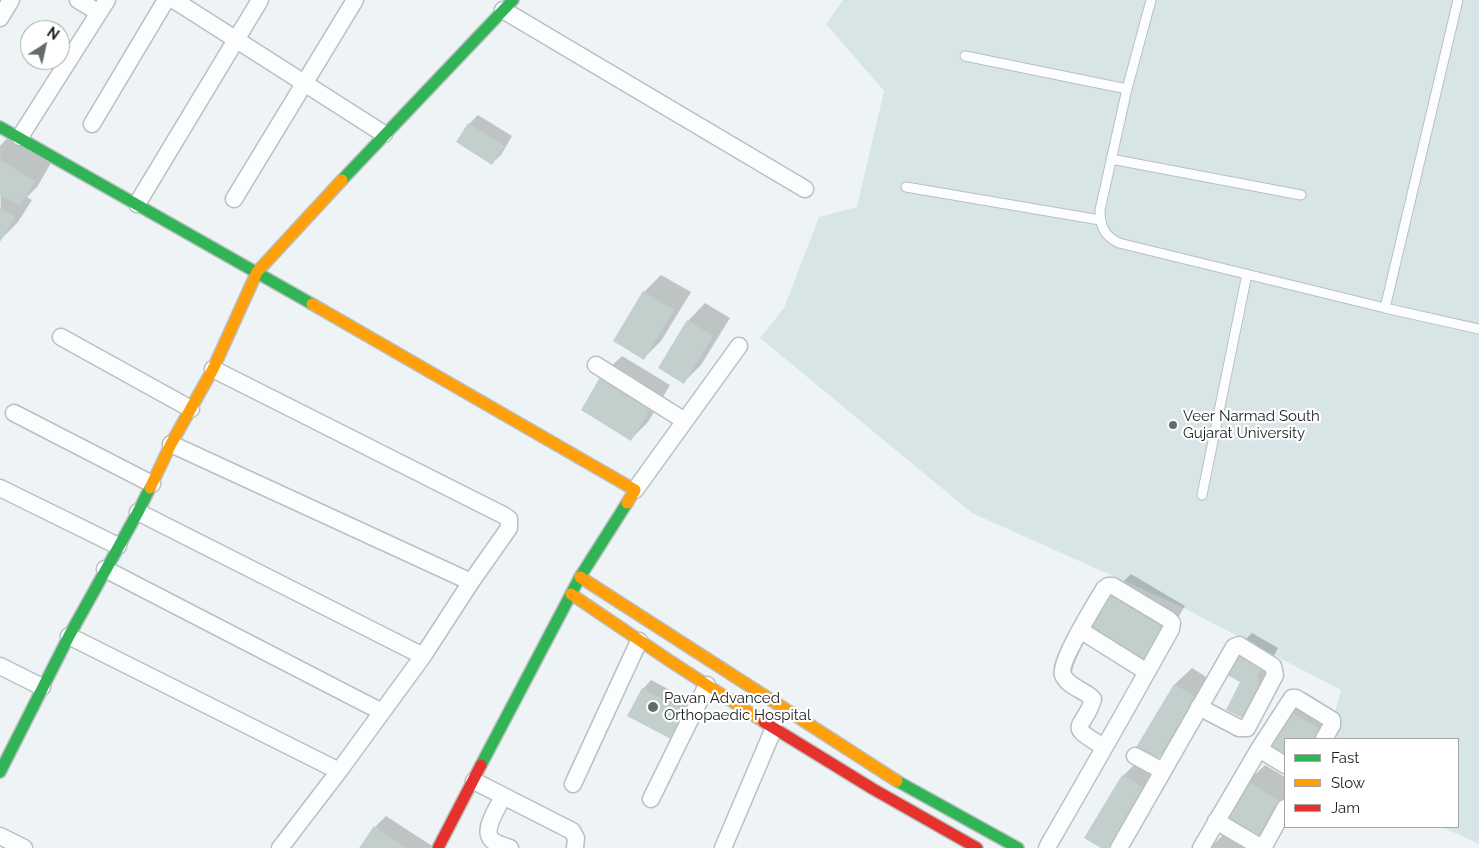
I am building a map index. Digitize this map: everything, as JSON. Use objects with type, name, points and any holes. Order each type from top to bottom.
[{"type":"street","points":[[0,18],[11,0]]},
{"type":"street","points":[[20,137],[103,7],[78,0]]},
{"type":"street","points":[[92,124],[166,0]]},
{"type":"street","points":[[174,0],[384,134]]},
{"type":"street","points":[[137,204],[260,0]]},
{"type":"street","points":[[234,199],[355,0]]},
{"type":"street","points":[[1,769],[42,687],[105,569],[138,512],[171,444],[213,368],[257,272],[384,134],[508,5],[805,189]]},
{"type":"street","points":[[0,126],[635,490]]},
{"type":"street","points":[[61,337],[191,409]]},
{"type":"street","points":[[438,848],[580,577],[635,490],[739,346]]},
{"type":"street","points":[[596,365],[685,421]]},
{"type":"street","points":[[213,368],[509,519],[509,528],[423,656],[280,848]]},
{"type":"street","points":[[14,413],[152,484]]},
{"type":"street","points":[[171,444],[471,582]]},
{"type":"street","points":[[0,488],[118,546]]},
{"type":"street","points":[[138,512],[423,656]]},
{"type":"street","points":[[105,569],[382,712]]},
{"type":"street","points":[[580,577],[889,776],[1018,848]]},
{"type":"street","points":[[1047,848],[1171,629],[1172,623],[1168,619],[1113,586],[1104,588],[1062,666],[1062,674],[1066,680],[1093,699],[1079,725],[1079,730],[1083,735],[1104,747]]},
{"type":"street","points":[[571,594],[638,641],[881,794],[949,841],[977,848]]},
{"type":"street","points":[[1080,630],[1147,672]]},
{"type":"street","points":[[69,636],[339,771]]},
{"type":"street","points":[[573,784],[638,641]]},
{"type":"street","points":[[1119,848],[1199,707],[1236,645],[1273,666],[1275,675],[1247,728],[1239,728],[1199,707]]},
{"type":"street","points":[[0,666],[42,687]]},
{"type":"street","points":[[650,799],[707,685]]},
{"type":"street","points":[[1201,848],[1259,749],[1292,698],[1296,698],[1332,720],[1332,725],[1325,738]]},
{"type":"street","points":[[723,848],[774,728]]},
{"type":"street","points":[[1259,749],[1284,764]]},
{"type":"street","points":[[1136,756],[1163,770]]},
{"type":"street","points":[[474,781],[572,831],[576,838],[575,848]]},
{"type":"street","points":[[504,796],[489,827],[488,835],[493,841],[510,848]]},
{"type":"street","points":[[1216,821],[1262,848],[1284,810]]},
{"type":"street","points":[[0,836],[24,848]]},
{"type":"lane","points":[[1151,0],[1127,89],[1100,210],[1102,230],[1110,239],[1119,243],[1385,308],[1478,328]]},
{"type":"lane","points":[[1385,308],[1458,0]]},
{"type":"lane","points":[[966,56],[1127,89]]},
{"type":"lane","points":[[1111,159],[1301,194]]},
{"type":"lane","points":[[906,187],[1100,220]]},
{"type":"lane","points":[[1202,495],[1247,274]]},
{"type":"shaded area","name":"Veer Narmad South Gujarat University","points":[[843,0],[1479,0],[1479,844],[1444,828],[1459,828],[1459,738],[1328,738],[1341,690],[1180,606],[972,513],[760,338],[784,308],[819,217],[857,207],[884,91],[826,24]]},
{"type":"building","points":[[468,123],[505,146],[492,165],[456,142]]},
{"type":"building","points":[[0,160],[35,181],[20,206],[0,194]]},
{"type":"building","points":[[0,208],[15,217],[0,242]]},
{"type":"building","points":[[643,291],[674,310],[644,360],[613,341]]},
{"type":"building","points":[[687,320],[713,336],[684,384],[658,368]]},
{"type":"building","points":[[603,372],[654,403],[631,441],[581,410]]},
{"type":"building","points":[[1112,590],[1168,624],[1145,663],[1089,629]]},
{"type":"building","points":[[1234,650],[1262,666],[1257,676],[1262,695],[1247,720],[1226,710],[1240,682],[1222,672]]},
{"type":"building","points":[[1174,684],[1195,697],[1156,762],[1135,749]]},
{"type":"building","points":[[642,688],[688,713],[673,740],[627,716]]},
{"type":"building","points":[[1286,709],[1323,731],[1319,738],[1284,738],[1284,758],[1264,746]]},
{"type":"building","points":[[1122,775],[1144,788],[1108,848],[1101,848],[1084,838]]},
{"type":"building","points":[[1246,781],[1282,802],[1259,840],[1224,818]]},
{"type":"building","points":[[374,826],[406,848],[359,848]]},
{"type":"traffic: fast","points":[[342,180],[513,0]]},
{"type":"traffic: fast","points":[[0,127],[312,304]]},
{"type":"traffic: fast","points":[[0,772],[69,636],[150,488]]},
{"type":"traffic: fast","points":[[481,765],[580,577],[627,503]]},
{"type":"traffic: fast","points":[[897,781],[1018,848]]},
{"type":"traffic: slow","points":[[150,488],[171,444],[213,369],[257,272],[342,180]]},
{"type":"traffic: slow","points":[[312,304],[635,490],[627,503]]},
{"type":"traffic: slow","points":[[580,577],[897,781]]},
{"type":"traffic: slow","points":[[571,594],[764,722]]},
{"type":"traffic: jam","points":[[764,722],[873,789],[977,848]]},
{"type":"traffic: jam","points":[[438,848],[481,765]]},
{"type":"place","name":"Veer Narmad South Gujarat University","points":[[1173,425]]},
{"type":"place","name":"Pavan Advanced Orthopaedic Hospital","points":[[653,707]]}]
